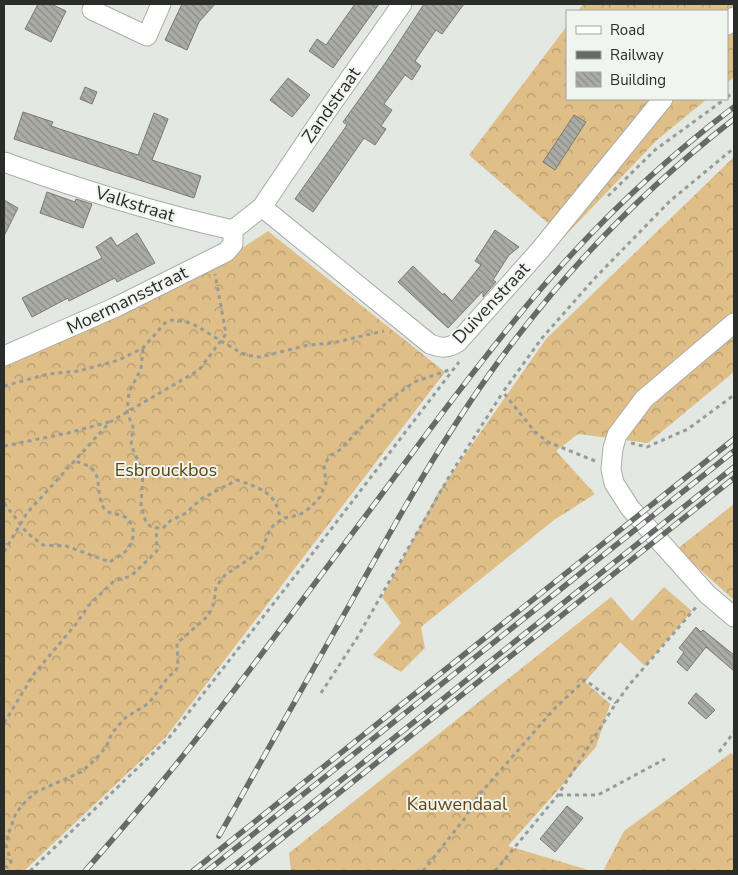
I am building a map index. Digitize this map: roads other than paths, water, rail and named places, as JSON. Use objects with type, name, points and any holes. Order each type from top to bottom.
[{"type":"street","points":[[92,10],[146,36],[161,4]]},
{"type":"street","name":"Zandstraat","points":[[262,207],[402,4]]},
{"type":"street","name":"Duivenstraat","points":[[262,207],[430,344],[442,348],[451,346],[458,342],[540,250],[662,100]]},
{"type":"street","name":"Valkstraat","points":[[4,162],[192,221],[233,230]]},
{"type":"street","points":[[233,230],[262,207]]},
{"type":"street","name":"Moermansstraat","points":[[4,356],[116,307],[226,252],[233,244],[233,230]]},
{"type":"street","points":[[734,323],[644,398],[616,439],[613,448],[611,470],[614,483],[630,508],[707,594],[734,617]]},
{"type":"railway","points":[[85,871],[148,799],[193,743],[453,399],[533,298],[579,246],[628,197],[680,150],[734,107]]},
{"type":"railway","points":[[219,836],[409,500],[471,400],[541,307],[592,249],[646,194],[734,119]]},
{"type":"railway","points":[[193,871],[734,439]]},
{"type":"railway","points":[[207,871],[734,451]]},
{"type":"railway","points":[[227,871],[734,467]]},
{"type":"railway","points":[[241,871],[734,478]]},
{"type":"park label","name":"Esbrouckbos","points":[[166,470]]},
{"type":"park label","name":"Kauwendaal","points":[[457,804]]}]
